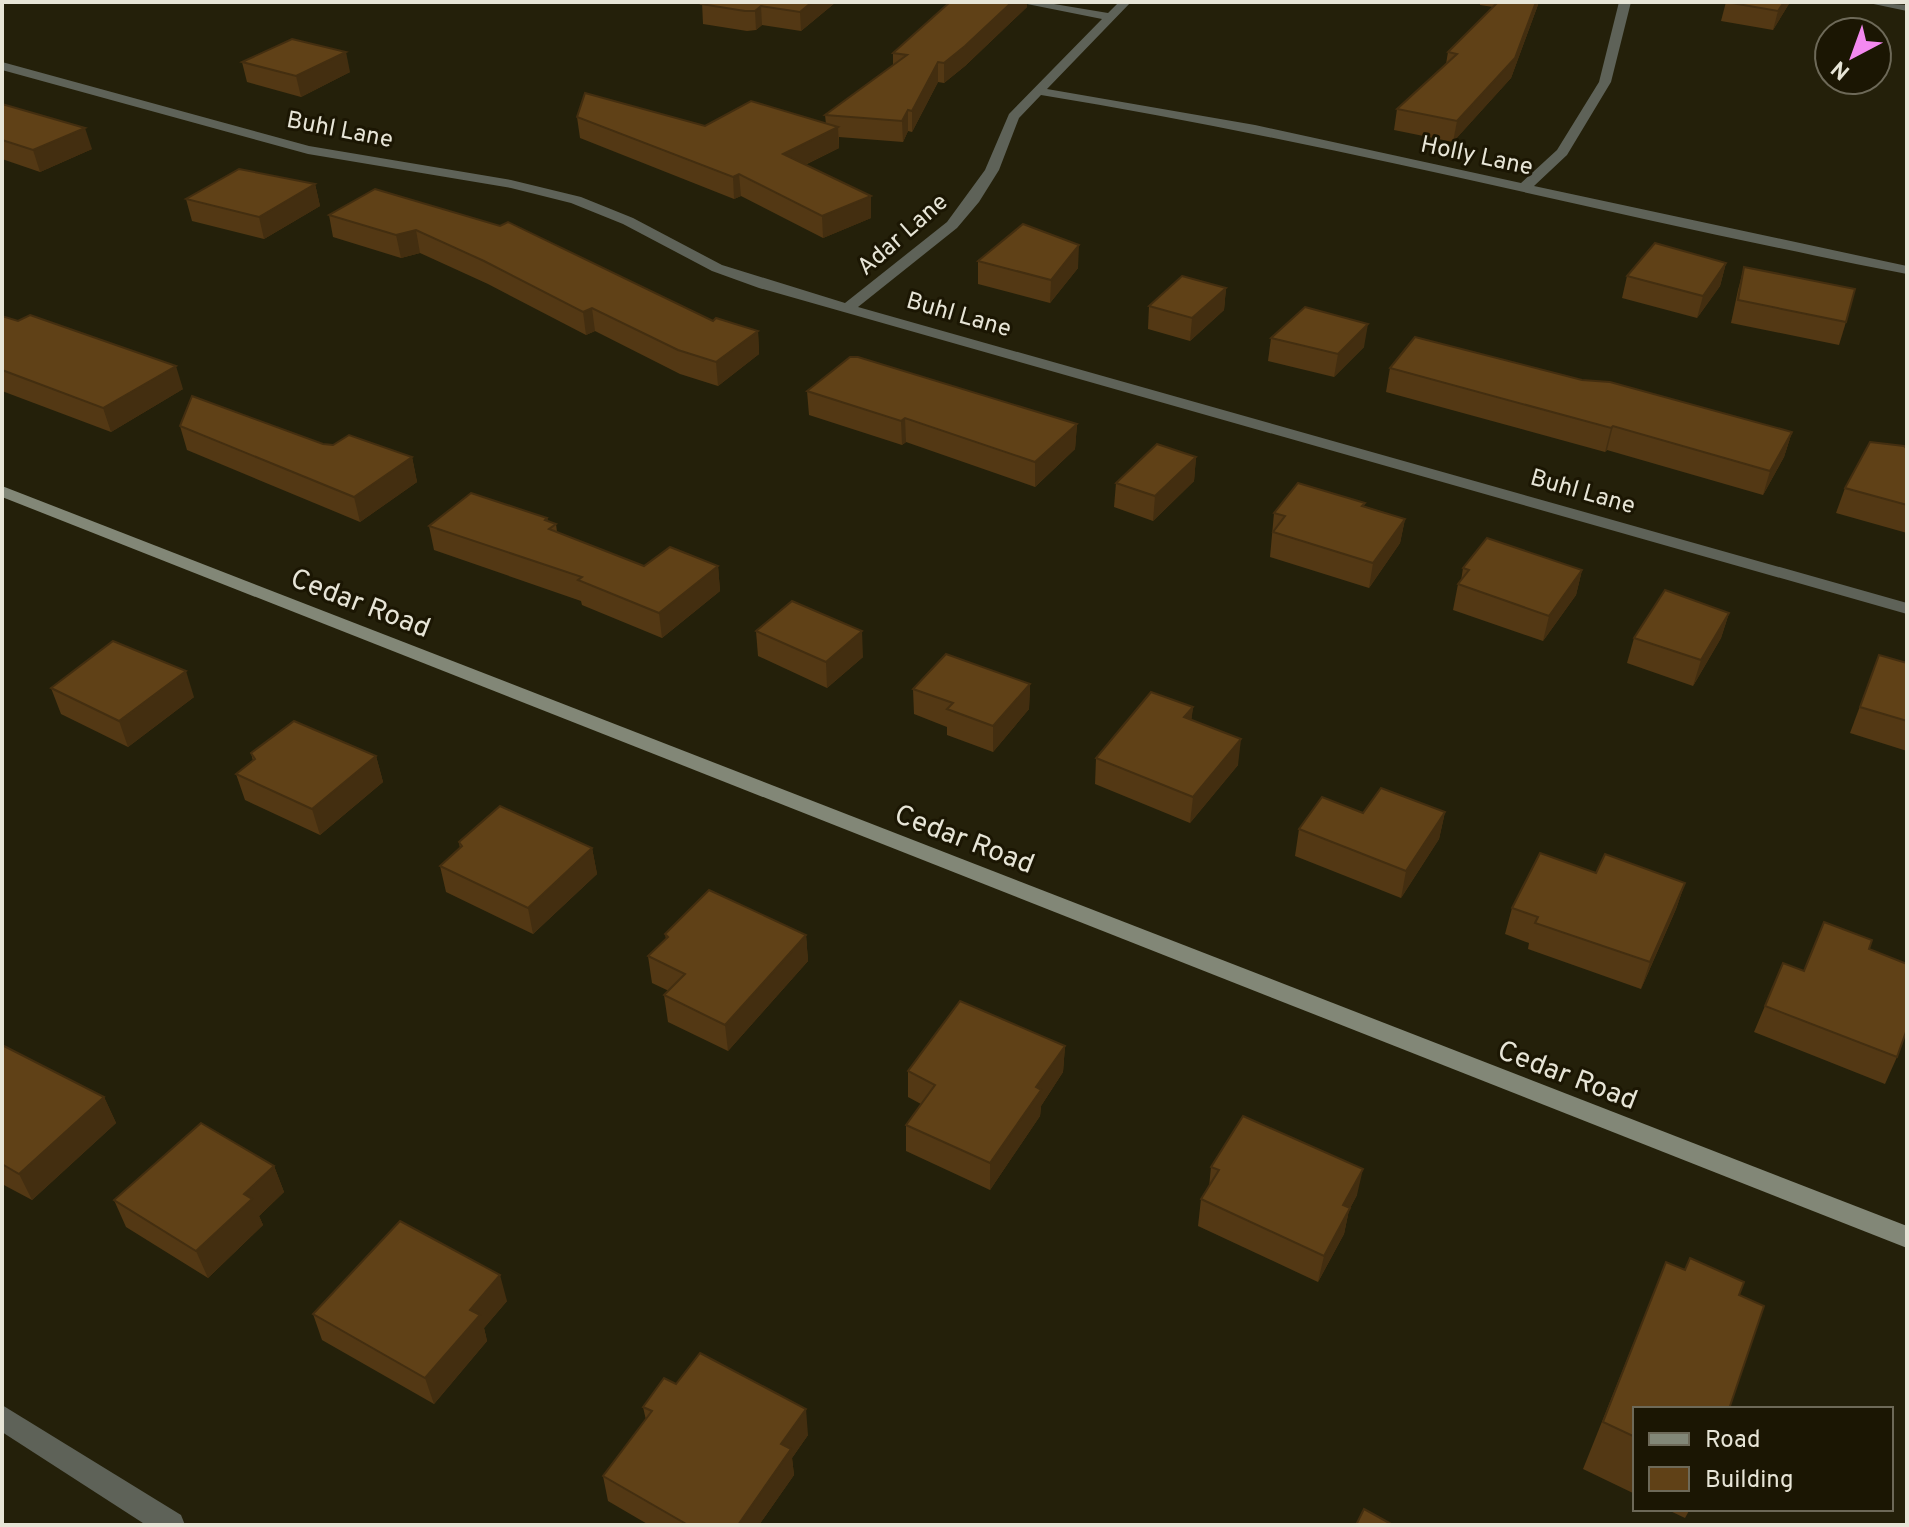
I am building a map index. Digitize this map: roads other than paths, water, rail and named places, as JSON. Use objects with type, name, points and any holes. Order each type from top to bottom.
[{"type":"street","points":[[1023,2],[1109,17]]},
{"type":"street","name":"Adar Lane","points":[[848,308],[952,225],[974,199],[992,170],[1013,117],[1125,2]]},
{"type":"street","points":[[1524,188],[1562,152],[1605,82],[1625,2]]},
{"type":"street","points":[[1870,2],[1907,8]]},
{"type":"street","name":"Buhl Lane","points":[[2,66],[308,150],[511,184],[576,200],[628,221],[717,268],[1907,609]]},
{"type":"street","name":"Holly Lane","points":[[1036,91],[1119,102],[1250,128],[1907,270]]},
{"type":"street","name":"Cedar Road","points":[[2,491],[1907,1237]]},
{"type":"street","points":[[2,1417],[171,1525]]}]
